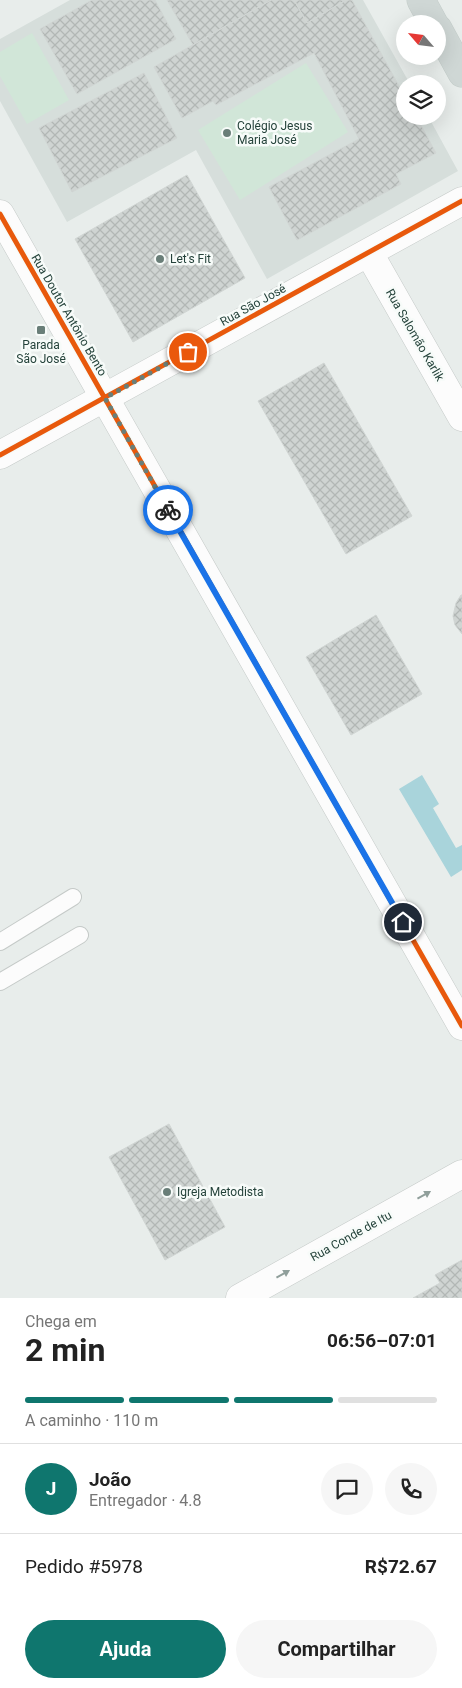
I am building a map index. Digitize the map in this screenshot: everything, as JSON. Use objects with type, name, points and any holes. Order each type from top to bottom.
[{"type":"main road","points":[[421,0],[429,15]]},
{"type":"main road","points":[[446,44],[462,73]]},
{"type":"street","name":"Rua São José","points":[[0,455],[462,201]]},
{"type":"street","name":"Rua Doutor Antônio Bento","points":[[0,214],[462,1026]]},
{"type":"street","name":"Rua Salomão Karlik","points":[[369,253],[462,417]]},
{"type":"street","name":"Rua Conde de Itu","points":[[240,1298],[462,1174]]},
{"type":"lane","points":[[0,942],[73,897]]},
{"type":"lane","points":[[0,982],[80,935]]},
{"type":"shaded area","name":"Colégio Jesus Maria José","points":[[70,0],[363,0],[396,59],[396,65],[399,65],[405,75],[396,75],[396,125],[433,125],[458,171],[267,279],[196,150],[67,222],[0,101],[0,39]]},
{"type":"green space","points":[[32,33],[69,100],[27,124],[0,76],[0,52]]},
{"type":"green space","points":[[306,63],[348,132],[240,200],[198,130]]},
{"type":"water","points":[[422,775],[439,804],[433,808],[456,848],[462,845],[462,870],[451,877],[399,789]]},
{"type":"building","points":[[92,0],[155,0],[176,39],[77,94],[40,29]]},
{"type":"building","points":[[167,0],[271,0],[193,45]]},
{"type":"building","points":[[271,0],[294,0],[307,23],[346,0],[352,0],[396,81],[396,125],[421,125],[436,153],[396,174],[401,184],[297,240],[269,187],[359,139],[314,53],[216,105],[213,101],[182,118],[154,67]]},
{"type":"building","points":[[294,0],[346,0],[307,23]]},
{"type":"building","points":[[144,73],[177,138],[72,192],[39,128]]},
{"type":"building","name":"Let's Fit","points":[[187,175],[245,278],[133,342],[75,239]]},
{"type":"building","points":[[324,363],[412,516],[346,554],[258,401]]},
{"type":"building","points":[[461,595],[462,634],[455,625],[453,616],[456,603]]},
{"type":"building","points":[[376,615],[422,694],[351,735],[306,657]]},
{"type":"building","name":"Igreja Metodista","points":[[169,1124],[225,1227],[165,1260],[109,1157]]},
{"type":"building","points":[[462,1260],[462,1298],[413,1298],[440,1283],[435,1275]]},
{"type":"cycle path","points":[[0,455],[462,201]]},
{"type":"cycle path","points":[[0,214],[462,1026]]},
{"type":"way so far","points":[[168,510],[105,398],[188,352]]},
{"type":"place","name":"Colégio Jesus Maria José","points":[[227,133]]},
{"type":"place","name":"Let's Fit","points":[[160,259]]},
{"type":"place","name":"Parada São José","points":[[41,330]]},
{"type":"place","name":"Igreja Metodista","points":[[167,1192]]},
{"type":"route","points":[[168,510],[403,922]]}]
